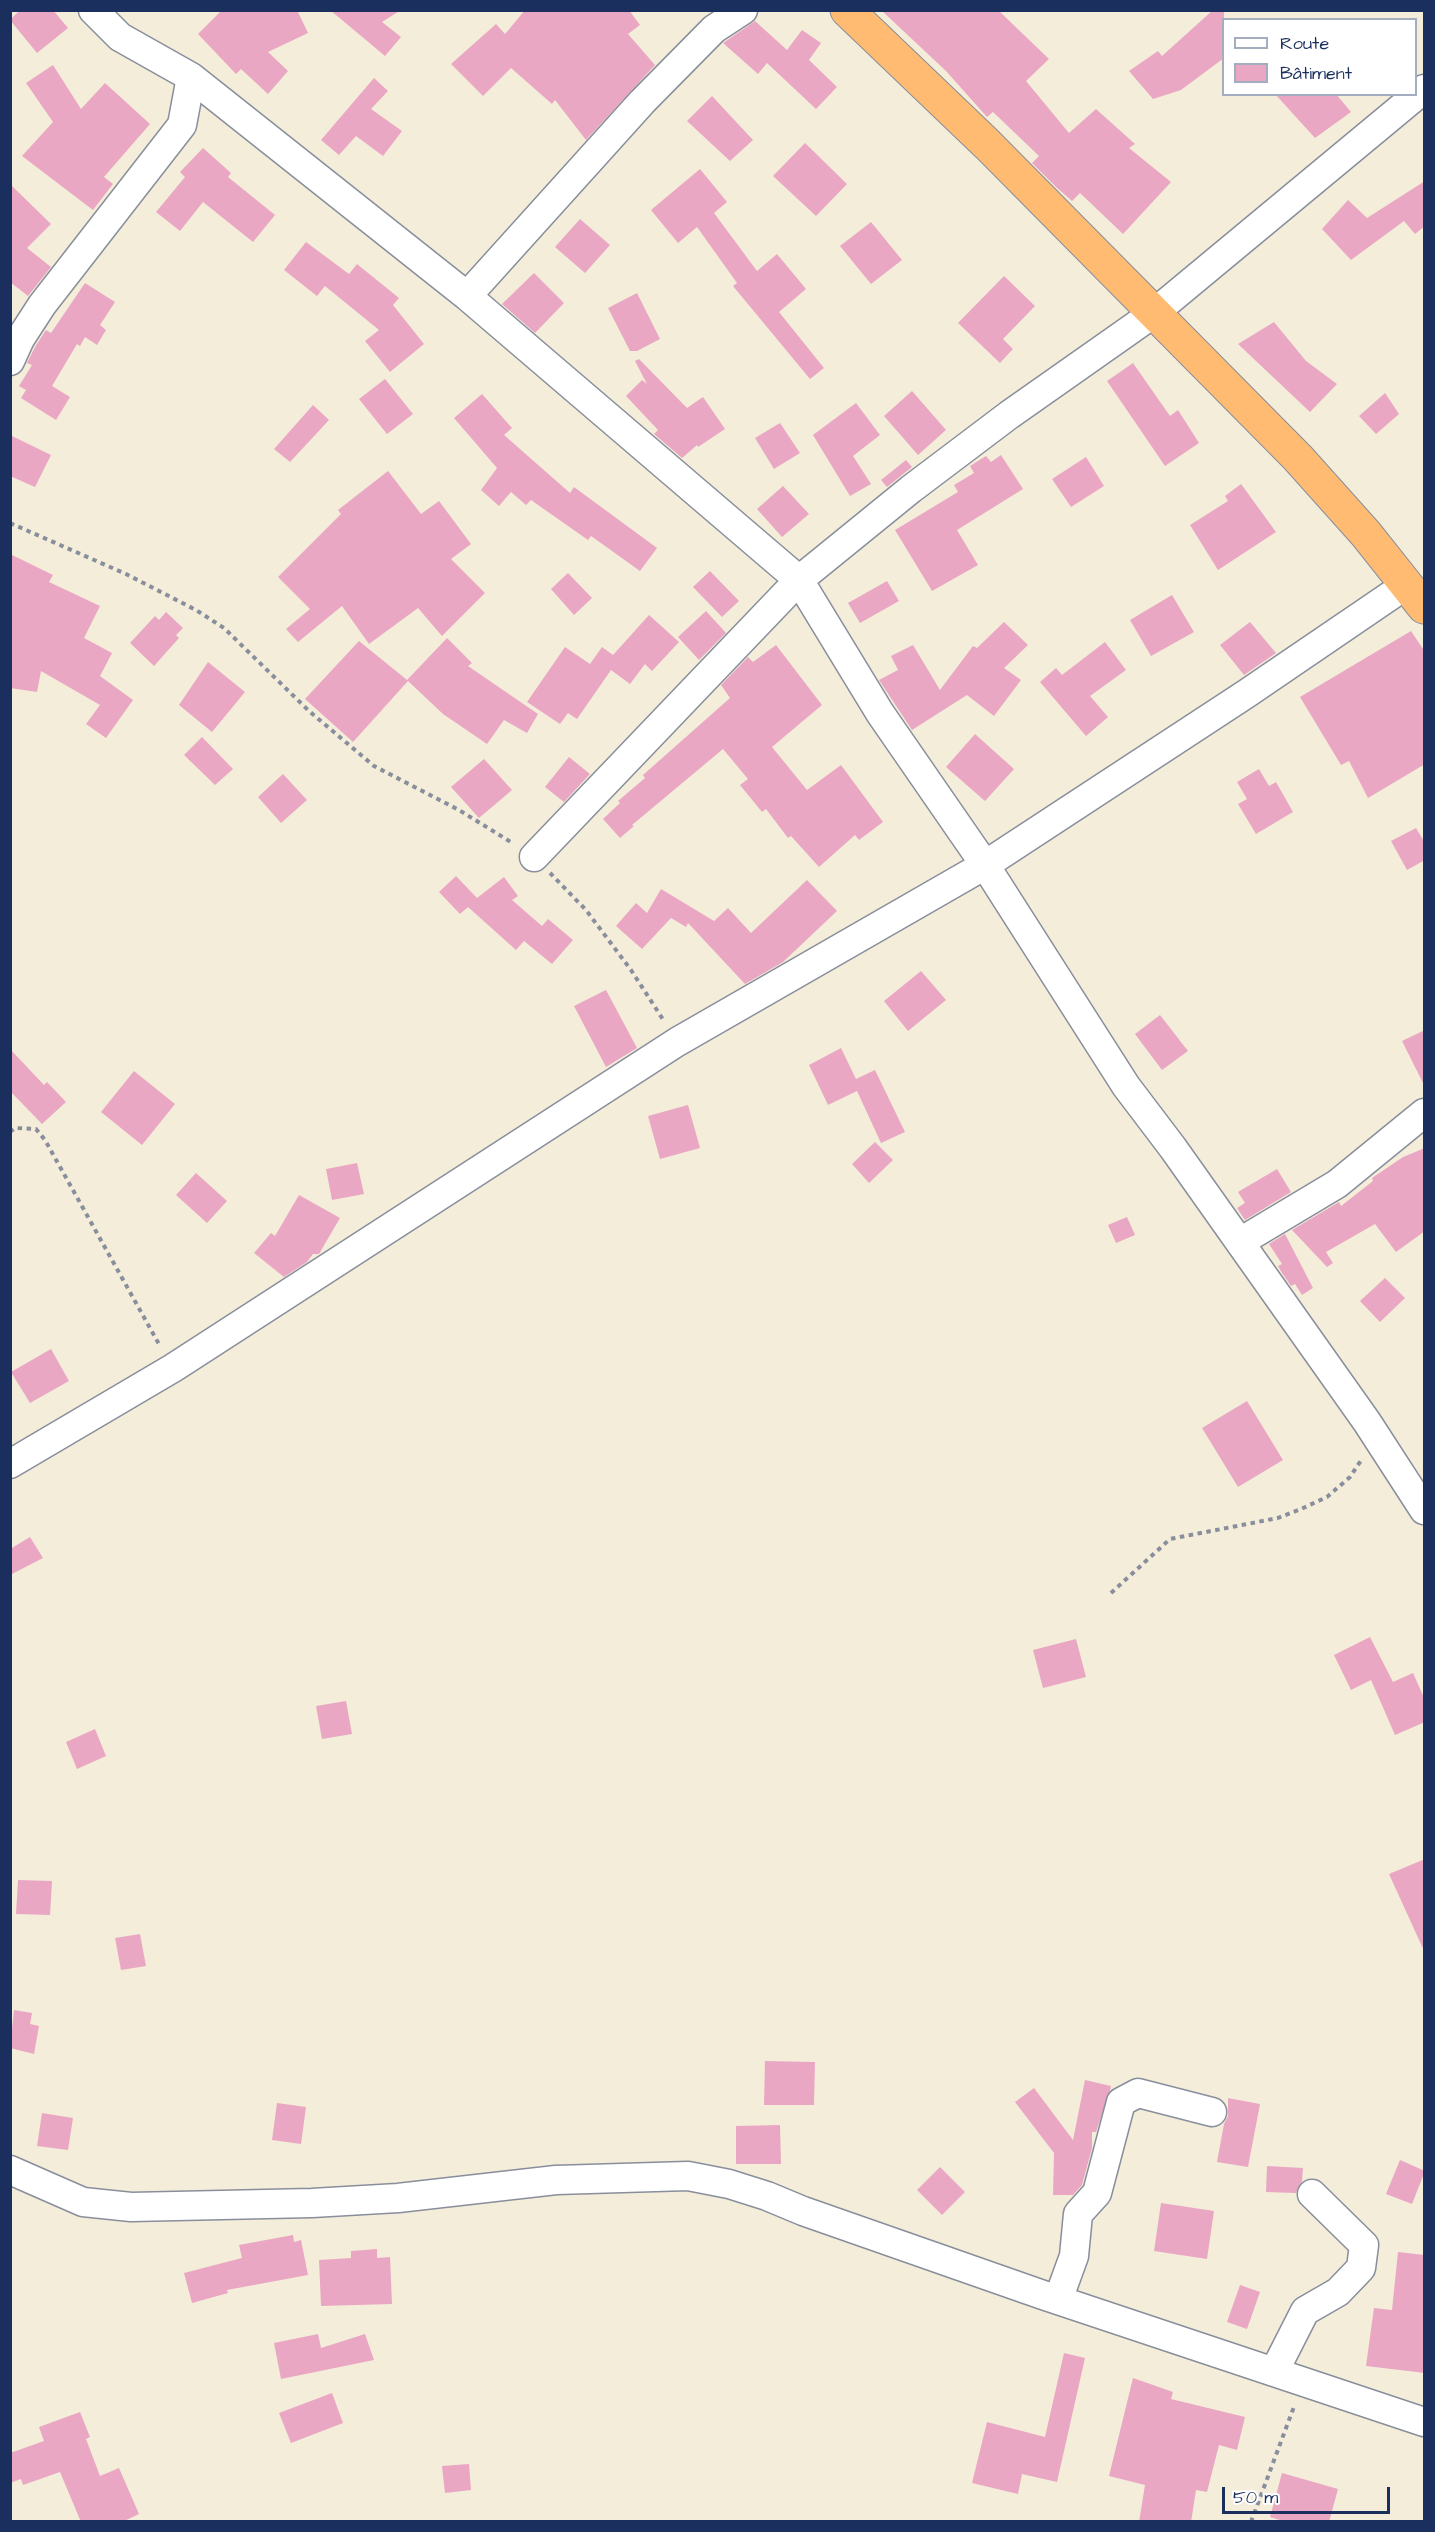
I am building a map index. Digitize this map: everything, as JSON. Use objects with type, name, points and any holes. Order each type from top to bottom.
[{"type":"highway","points":[[847,10],[996,153],[1298,458],[1366,534],[1415,596]]},
{"type":"street","points":[[93,10],[120,37],[191,77],[467,296],[799,580],[880,713],[985,865],[1126,1086],[1367,1422],[1376,1439],[1425,1510]]},
{"type":"street","points":[[467,296],[642,102],[714,29],[743,10]]},
{"type":"street","points":[[10,361],[20,339],[42,305],[182,125],[191,77]]},
{"type":"street","points":[[534,857],[799,580],[911,489],[1000,422],[1154,313],[1417,96]]},
{"type":"street","points":[[182,125],[225,106]]},
{"type":"street","points":[[10,1464],[172,1368],[677,1042],[985,865],[1246,694],[1415,596]]},
{"type":"street","points":[[1240,1242],[1337,1184],[1425,1113]]},
{"type":"street","points":[[1058,2300],[1074,2256],[1078,2214],[1097,2193],[1121,2102],[1138,2093],[1212,2112]]},
{"type":"street","points":[[10,2170],[83,2202],[131,2207],[312,2203],[398,2198],[556,2180],[688,2176],[729,2184],[767,2196],[802,2211],[1058,2300],[1425,2422]]},
{"type":"street","points":[[1274,2372],[1305,2311],[1338,2292],[1361,2268],[1364,2245],[1312,2194]]},
{"type":"path","points":[[10,523],[126,574],[196,610],[224,628],[309,711],[374,766],[459,810],[534,857],[586,910],[631,970],[677,1042]]},
{"type":"path","points":[[10,1132],[15,1128],[36,1129],[45,1140],[172,1368]]},
{"type":"path","points":[[1111,1593],[1170,1539],[1278,1518],[1327,1497],[1350,1477],[1376,1439]]},
{"type":"path","points":[[1251,2522],[1304,2381]]},
{"type":"building","points":[[20,10],[53,10],[68,28],[37,53],[10,20]]},
{"type":"building","points":[[222,10],[297,10],[308,33],[268,52],[288,71],[268,94],[241,69],[236,74],[198,34]]},
{"type":"building","points":[[330,10],[401,10],[382,22],[401,37],[385,56]]},
{"type":"building","points":[[525,10],[629,10],[640,25],[628,34],[655,65],[586,140],[555,100],[552,104],[511,68],[483,96],[451,64],[496,24],[505,34]]},
{"type":"building","points":[[881,10],[998,10],[1049,59],[1026,81],[1069,133],[1096,109],[1135,144],[1129,148],[1171,182],[1123,234],[1080,193],[1072,201],[1056,187],[1032,163],[1039,156],[993,112],[987,117],[946,71]]},
{"type":"building","points":[[1213,10],[1224,10],[1222,59],[1181,90],[1153,99],[1129,71],[1158,51],[1162,56]]},
{"type":"building","points":[[755,21],[787,50],[802,30],[821,43],[809,60],[837,87],[816,109],[767,63],[758,74],[723,43]]},
{"type":"building","points":[[53,65],[81,109],[105,83],[150,124],[104,177],[113,184],[93,210],[22,156],[53,122],[26,83]]},
{"type":"building","points":[[374,78],[388,91],[371,109],[402,131],[383,156],[356,136],[339,155],[321,140]]},
{"type":"building","points":[[712,96],[753,140],[730,161],[687,121]]},
{"type":"building","points":[[1277,96],[1338,96],[1351,112],[1315,138]]},
{"type":"building","points":[[805,143],[847,184],[816,216],[773,176]]},
{"type":"building","points":[[203,148],[231,173],[228,177],[275,215],[253,242],[203,202],[180,231],[156,212],[185,177],[180,172]]},
{"type":"building","points":[[700,169],[727,202],[714,213],[757,271],[777,254],[806,289],[779,312],[824,368],[810,379],[733,286],[737,283],[697,227],[678,243],[651,210]]},
{"type":"building","points":[[1425,181],[1425,226],[1415,234],[1404,221],[1351,260],[1322,229],[1348,200],[1367,218]]},
{"type":"building","points":[[10,184],[51,224],[27,248],[51,267],[28,296],[10,282]]},
{"type":"building","points":[[580,219],[610,245],[585,273],[555,247]]},
{"type":"building","points":[[871,222],[902,260],[871,284],[840,246]]},
{"type":"building","points":[[306,242],[349,274],[357,264],[399,298],[393,305],[424,344],[390,372],[365,341],[379,330],[325,286],[317,296],[284,270]]},
{"type":"building","points":[[534,273],[564,303],[535,333],[502,304]]},
{"type":"building","points":[[1004,276],[1035,306],[1003,339],[1013,349],[1000,363],[958,323]]},
{"type":"building","points":[[85,283],[115,302],[100,325],[106,330],[97,345],[85,337],[80,346],[77,344],[52,386],[70,397],[56,420],[21,398],[26,390],[19,386],[32,365],[27,363],[35,347],[46,330],[51,333]]},
{"type":"building","points":[[637,293],[660,339],[637,351],[630,351],[608,308]]},
{"type":"building","points":[[1274,322],[1306,361],[1337,384],[1310,412],[1238,344]]},
{"type":"building","points":[[639,359],[687,408],[703,397],[725,429],[698,447],[697,445],[682,458],[654,434],[658,430],[626,396],[642,380],[647,384],[635,361]]},
{"type":"building","points":[[1133,363],[1170,416],[1178,410],[1199,443],[1165,466],[1107,381]]},
{"type":"building","points":[[385,379],[413,414],[387,434],[359,399]]},
{"type":"building","points":[[912,391],[946,430],[918,455],[884,416]]},
{"type":"building","points":[[1385,393],[1399,414],[1376,434],[1359,416]]},
{"type":"building","points":[[482,394],[512,428],[504,435],[570,493],[574,487],[657,548],[640,571],[591,536],[588,540],[531,500],[526,505],[511,492],[499,506],[481,490],[497,468],[454,418]]},
{"type":"building","points":[[856,403],[880,435],[853,456],[871,484],[850,496],[813,435]]},
{"type":"building","points":[[313,405],[329,420],[290,462],[274,449]]},
{"type":"building","points":[[780,423],[800,453],[774,469],[755,438]]},
{"type":"building","points":[[10,435],[51,455],[35,487],[10,476]]},
{"type":"building","points":[[1001,455],[1023,489],[957,530],[978,565],[932,591],[895,530],[958,492],[954,485],[974,473],[970,466],[986,456],[991,462]]},
{"type":"building","points":[[1086,457],[1104,486],[1071,507],[1052,479]]},
{"type":"building","points":[[906,460],[912,467],[887,487],[881,480]]},
{"type":"building","points":[[388,471],[421,514],[439,501],[471,544],[451,559],[485,593],[442,636],[418,608],[369,644],[342,606],[298,642],[286,629],[310,609],[278,577],[341,514],[338,510]]},
{"type":"building","points":[[1241,484],[1276,532],[1218,570],[1190,525],[1228,501],[1225,496]]},
{"type":"building","points":[[783,486],[809,514],[782,537],[757,509]]},
{"type":"building","points":[[10,554],[53,575],[49,582],[100,606],[84,638],[112,653],[100,676],[133,700],[106,738],[86,724],[100,705],[41,671],[37,692],[10,688]]},
{"type":"building","points":[[710,571],[739,601],[722,617],[693,587]]},
{"type":"building","points":[[568,573],[592,598],[574,615],[551,589]]},
{"type":"building","points":[[887,581],[899,601],[860,623],[848,603]]},
{"type":"building","points":[[1172,595],[1194,632],[1151,656],[1130,620]]},
{"type":"building","points":[[706,611],[726,633],[699,660],[678,637]]},
{"type":"building","points":[[166,612],[183,628],[176,635],[179,638],[154,666],[130,643],[155,616],[159,620]]},
{"type":"building","points":[[649,615],[679,642],[652,671],[645,664],[630,684],[611,670],[577,719],[568,713],[560,724],[527,702],[565,647],[590,664],[602,647],[613,655]]},
{"type":"building","points":[[1004,622],[1028,645],[1004,668],[1021,680],[994,716],[967,695],[912,730],[879,680],[898,670],[891,656],[913,645],[940,690],[973,646],[977,648]]},
{"type":"building","points":[[1250,622],[1276,653],[1244,675],[1220,645]]},
{"type":"building","points":[[1411,631],[1425,652],[1425,764],[1368,798],[1349,761],[1341,765],[1300,697]]},
{"type":"building","points":[[447,638],[472,663],[468,666],[538,714],[527,733],[504,720],[487,744],[443,714],[408,681],[353,742],[305,699],[359,641],[407,680]]},
{"type":"building","points":[[1105,642],[1126,670],[1090,696],[1108,717],[1086,736],[1040,682],[1056,668],[1062,675]]},
{"type":"building","points":[[776,645],[822,705],[772,747],[807,790],[841,765],[883,822],[859,840],[855,835],[819,867],[791,836],[788,838],[766,809],[762,812],[740,785],[748,779],[723,749],[632,825],[634,826],[620,838],[603,819],[620,803],[618,801],[645,778],[643,775],[730,698],[721,685],[748,657],[753,662]]},
{"type":"building","points":[[208,662],[245,692],[212,732],[179,705]]},
{"type":"building","points":[[975,734],[1014,769],[985,801],[946,767]]},
{"type":"building","points":[[202,737],[233,769],[215,785],[184,755]]},
{"type":"building","points":[[569,757],[590,774],[564,802],[545,787]]},
{"type":"building","points":[[484,759],[512,790],[479,818],[451,787]]},
{"type":"building","points":[[1259,769],[1269,786],[1276,782],[1293,812],[1256,834],[1238,804],[1247,799],[1237,782]]},
{"type":"building","points":[[283,774],[307,800],[281,823],[258,797]]},
{"type":"building","points":[[1416,828],[1425,843],[1425,860],[1407,870],[1391,841]]},
{"type":"building","points":[[456,876],[477,898],[504,877],[518,896],[512,900],[542,926],[548,919],[573,940],[552,964],[524,941],[516,950],[468,907],[460,914],[439,892]]},
{"type":"building","points":[[807,880],[837,911],[783,962],[745,984],[688,923],[686,927],[671,918],[642,949],[616,926],[636,903],[647,913],[661,889],[714,921],[728,908],[751,933]]},
{"type":"building","points":[[921,971],[946,1000],[908,1031],[884,1001]]},
{"type":"building","points":[[606,990],[637,1048],[606,1067],[574,1006]]},
{"type":"building","points":[[1160,1015],[1188,1051],[1162,1070],[1135,1034]]},
{"type":"building","points":[[1425,1030],[1425,1087],[1402,1041]]},
{"type":"building","points":[[841,1048],[856,1079],[875,1070],[905,1132],[881,1143],[857,1091],[828,1105],[809,1065]]},
{"type":"building","points":[[10,1049],[44,1085],[47,1082],[66,1102],[42,1124],[10,1091]]},
{"type":"building","points":[[134,1071],[175,1104],[142,1145],[101,1112]]},
{"type":"building","points":[[688,1105],[700,1148],[660,1159],[648,1116]]},
{"type":"building","points":[[875,1142],[893,1160],[869,1183],[852,1164]]},
{"type":"building","points":[[1425,1148],[1425,1231],[1396,1252],[1375,1224],[1326,1252],[1333,1263],[1327,1267],[1292,1230],[1339,1202],[1341,1206],[1373,1181],[1372,1178],[1403,1157]]},
{"type":"building","points":[[357,1163],[364,1194],[332,1200],[326,1169]]},
{"type":"building","points":[[1277,1169],[1291,1192],[1245,1220],[1237,1208],[1245,1203],[1238,1192]]},
{"type":"building","points":[[196,1173],[227,1201],[207,1223],[176,1195]]},
{"type":"building","points":[[299,1195],[340,1218],[319,1254],[313,1254],[307,1262],[284,1277],[254,1253],[271,1233],[275,1236]]},
{"type":"building","points":[[1127,1217],[1135,1235],[1116,1243],[1108,1225]]},
{"type":"building","points":[[1285,1234],[1313,1288],[1302,1295],[1295,1284],[1291,1286],[1282,1273],[1278,1266],[1282,1264],[1269,1244]]},
{"type":"building","points":[[1385,1278],[1405,1298],[1380,1322],[1360,1301]]},
{"type":"building","points":[[51,1349],[69,1381],[30,1403],[11,1372]]},
{"type":"building","points":[[1247,1401],[1283,1460],[1238,1487],[1202,1428]]},
{"type":"building","points":[[30,1537],[43,1558],[10,1575],[10,1549]]},
{"type":"building","points":[[1370,1637],[1393,1682],[1413,1673],[1425,1700],[1425,1722],[1395,1735],[1371,1680],[1351,1690],[1334,1655]]},
{"type":"building","points":[[1076,1639],[1086,1677],[1043,1688],[1033,1650]]},
{"type":"building","points":[[346,1701],[352,1734],[322,1739],[316,1706]]},
{"type":"building","points":[[95,1729],[106,1756],[77,1769],[66,1742]]},
{"type":"building","points":[[1425,1859],[1425,1953],[1389,1874]]},
{"type":"building","points":[[18,1880],[52,1881],[50,1915],[16,1914]]},
{"type":"building","points":[[140,1934],[146,1966],[121,1970],[115,1938]]},
{"type":"building","points":[[14,2010],[32,2013],[30,2024],[39,2026],[34,2054],[10,2048]]},
{"type":"building","points":[[765,2061],[815,2062],[814,2105],[764,2105]]},
{"type":"building","points":[[1085,2080],[1111,2086],[1110,2090],[1096,2132],[1092,2132],[1092,2148],[1082,2185],[1073,2195],[1053,2195],[1054,2153],[1015,2102],[1034,2088],[1073,2140]]},
{"type":"building","points":[[1228,2098],[1260,2104],[1248,2167],[1217,2162],[1224,2124],[1228,2116]]},
{"type":"building","points":[[277,2103],[306,2107],[301,2144],[272,2140]]},
{"type":"building","points":[[42,2113],[73,2118],[68,2150],[37,2146]]},
{"type":"building","points":[[780,2125],[781,2164],[736,2164],[736,2126]]},
{"type":"building","points":[[1400,2160],[1425,2171],[1412,2204],[1386,2194]]},
{"type":"building","points":[[1267,2166],[1303,2168],[1302,2181],[1296,2193],[1266,2192]]},
{"type":"building","points":[[940,2167],[965,2192],[942,2215],[917,2190]]},
{"type":"building","points":[[1161,2203],[1214,2211],[1207,2259],[1154,2251]]},
{"type":"building","points":[[293,2235],[294,2242],[301,2240],[308,2275],[227,2290],[228,2293],[192,2303],[184,2273],[242,2258],[239,2245]]},
{"type":"building","points":[[377,2249],[377,2258],[390,2257],[392,2304],[321,2306],[319,2260],[351,2258],[351,2251]]},
{"type":"building","points":[[1398,2252],[1425,2255],[1425,2373],[1366,2366],[1374,2308],[1392,2310]]},
{"type":"building","points":[[1240,2285],[1260,2292],[1247,2329],[1227,2322]]},
{"type":"building","points":[[318,2334],[321,2348],[365,2334],[374,2360],[281,2379],[274,2343]]},
{"type":"building","points":[[1064,2353],[1085,2358],[1057,2482],[1022,2474],[1018,2494],[972,2483],[987,2422],[1045,2437]]},
{"type":"building","points":[[1133,2378],[1173,2392],[1171,2399],[1245,2417],[1237,2450],[1219,2445],[1207,2492],[1196,2490],[1191,2522],[1139,2522],[1145,2485],[1109,2476]]},
{"type":"building","points":[[332,2393],[343,2423],[291,2443],[279,2413]]},
{"type":"building","points":[[80,2412],[90,2437],[86,2439],[100,2476],[119,2468],[139,2514],[122,2522],[81,2522],[60,2472],[23,2485],[21,2479],[10,2483],[10,2453],[44,2441],[39,2427]]},
{"type":"building","points":[[469,2464],[471,2490],[445,2493],[442,2466]]},
{"type":"building","points":[[1282,2473],[1338,2489],[1329,2522],[1286,2522],[1270,2517]]}]
